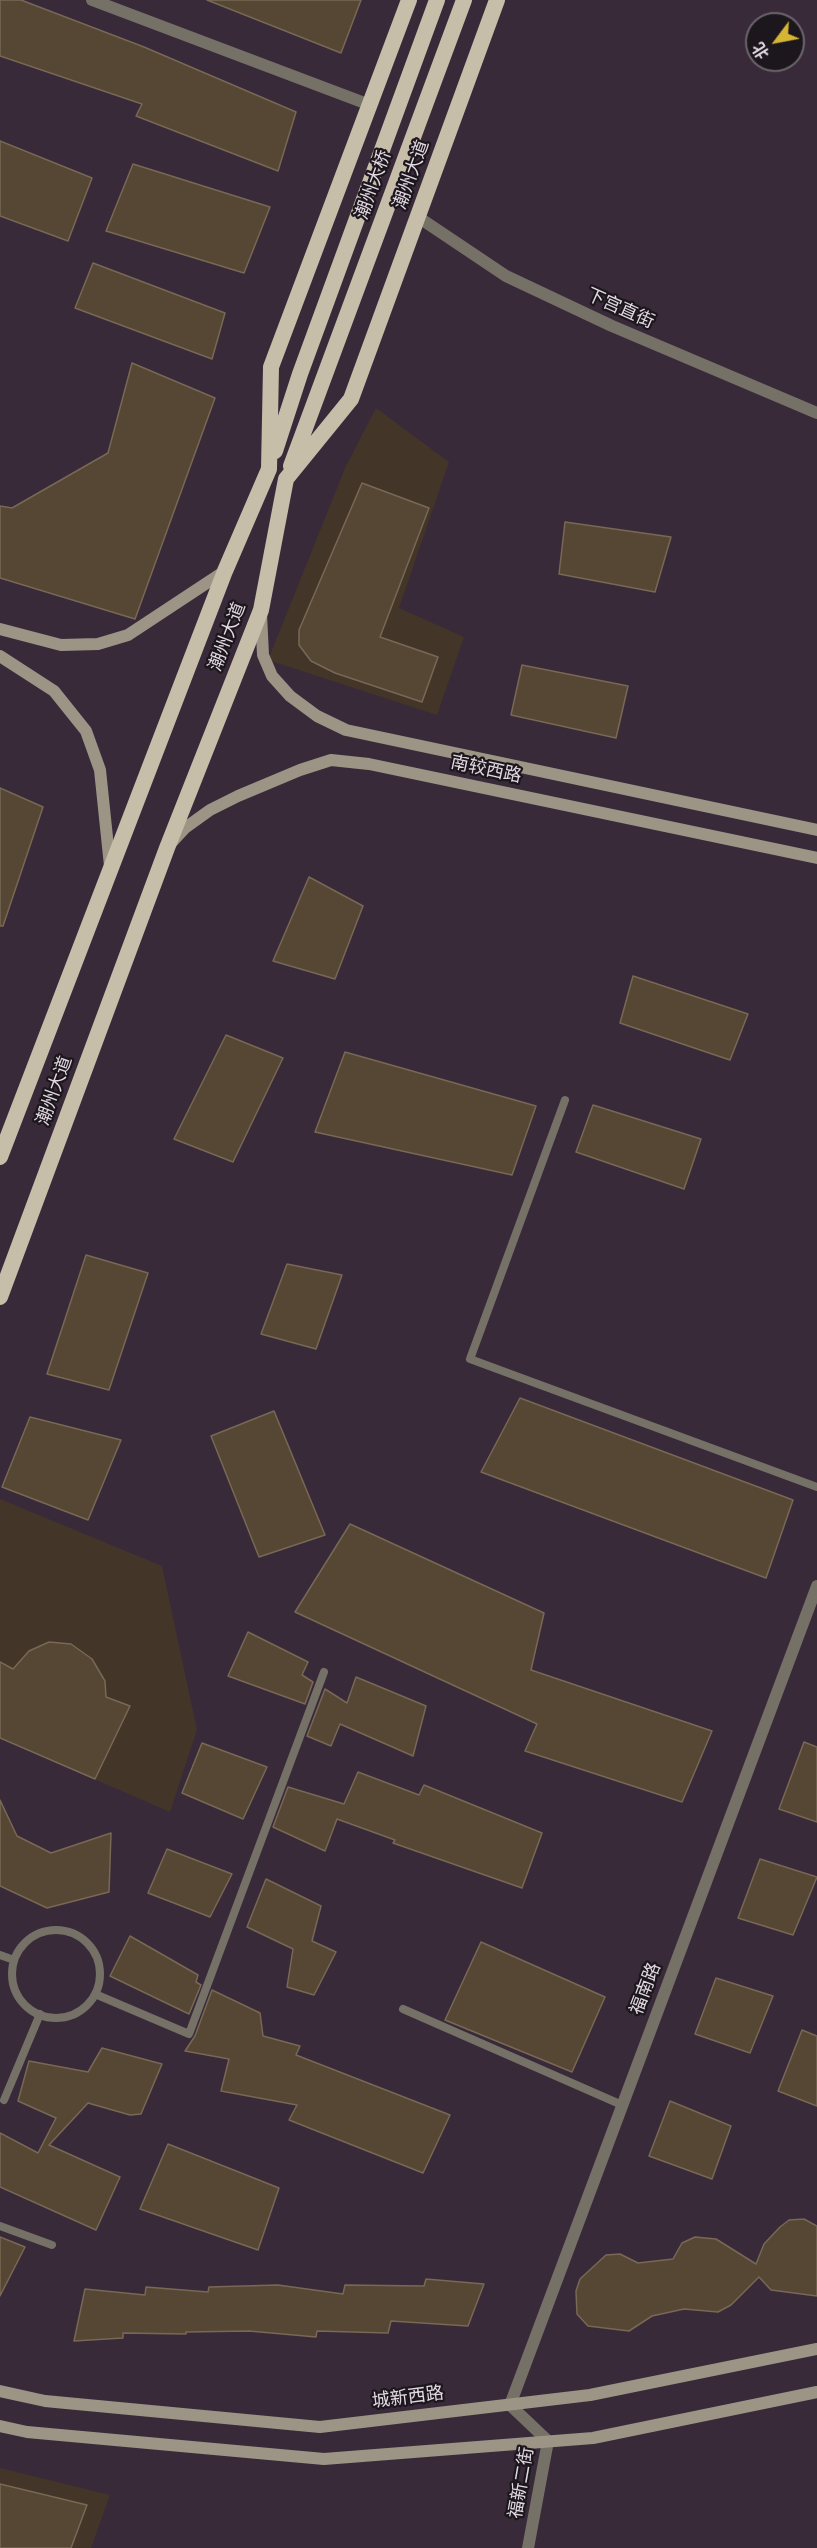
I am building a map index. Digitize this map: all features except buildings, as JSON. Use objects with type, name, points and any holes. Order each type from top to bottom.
[{"type":"highway","name":"潮州大道","points":[[0,1157],[110,867],[225,572],[268,469],[271,367],[409,0]]},
{"type":"highway","name":"潮州大桥","points":[[268,469],[300,374],[437,0]]},
{"type":"highway","name":"潮州大桥","points":[[286,479],[464,0]]},
{"type":"highway","name":"潮州大道","points":[[0,1297],[167,848],[261,610],[286,479],[351,399],[497,0]]},
{"type":"main road","points":[[0,629],[61,645],[98,644],[128,635],[225,572]]},
{"type":"main road","name":"南较西路","points":[[261,610],[263,655],[272,675],[290,696],[317,716],[346,730],[817,830]]},
{"type":"main road","points":[[0,656],[54,691],[86,731],[100,770],[110,867]]},
{"type":"main road","name":"南较西路","points":[[167,848],[185,828],[219,805],[289,774],[331,760],[369,764],[817,858]]},
{"type":"main road","name":"城新西路","points":[[0,2391],[45,2400],[320,2427],[590,2395],[817,2349]]},
{"type":"main road","points":[[0,2426],[27,2432],[324,2459],[593,2438],[817,2392]]},
{"type":"street","points":[[92,0],[370,105]]},
{"type":"street","name":"下宫直街","points":[[418,217],[506,276],[612,326],[817,414]]},
{"type":"street","name":"福南路","points":[[510,2405],[817,1586]]},
{"type":"street","name":"福新二街","points":[[510,2405],[548,2441],[528,2548]]},
{"type":"lane","points":[[565,1100],[470,1359],[817,1487]]},
{"type":"lane","points":[[95,1994],[189,2034],[324,1672]]},
{"type":"lane","points":[[58,1930],[73,1934],[90,1947],[99,1966],[99,1981],[95,1994],[86,2006],[74,2014],[60,2018],[40,2014],[22,2002],[15,1989],[14,1960],[31,1938],[44,1932],[58,1930]]},
{"type":"lane","points":[[0,1955],[14,1960]]},
{"type":"lane","points":[[403,2009],[622,2105]]},
{"type":"lane","points":[[4,2100],[40,2014]]},
{"type":"lane","points":[[0,2226],[52,2245]]},
{"type":"shaded area","points":[[376,408],[449,462],[399,608],[464,637],[437,715],[268,660],[346,466]]},
{"type":"shaded area","points":[[0,1499],[162,1566],[197,1730],[170,1812],[0,1738]]},
{"type":"shaded area","points":[[0,2468],[110,2495],[91,2548],[0,2548]]}]
